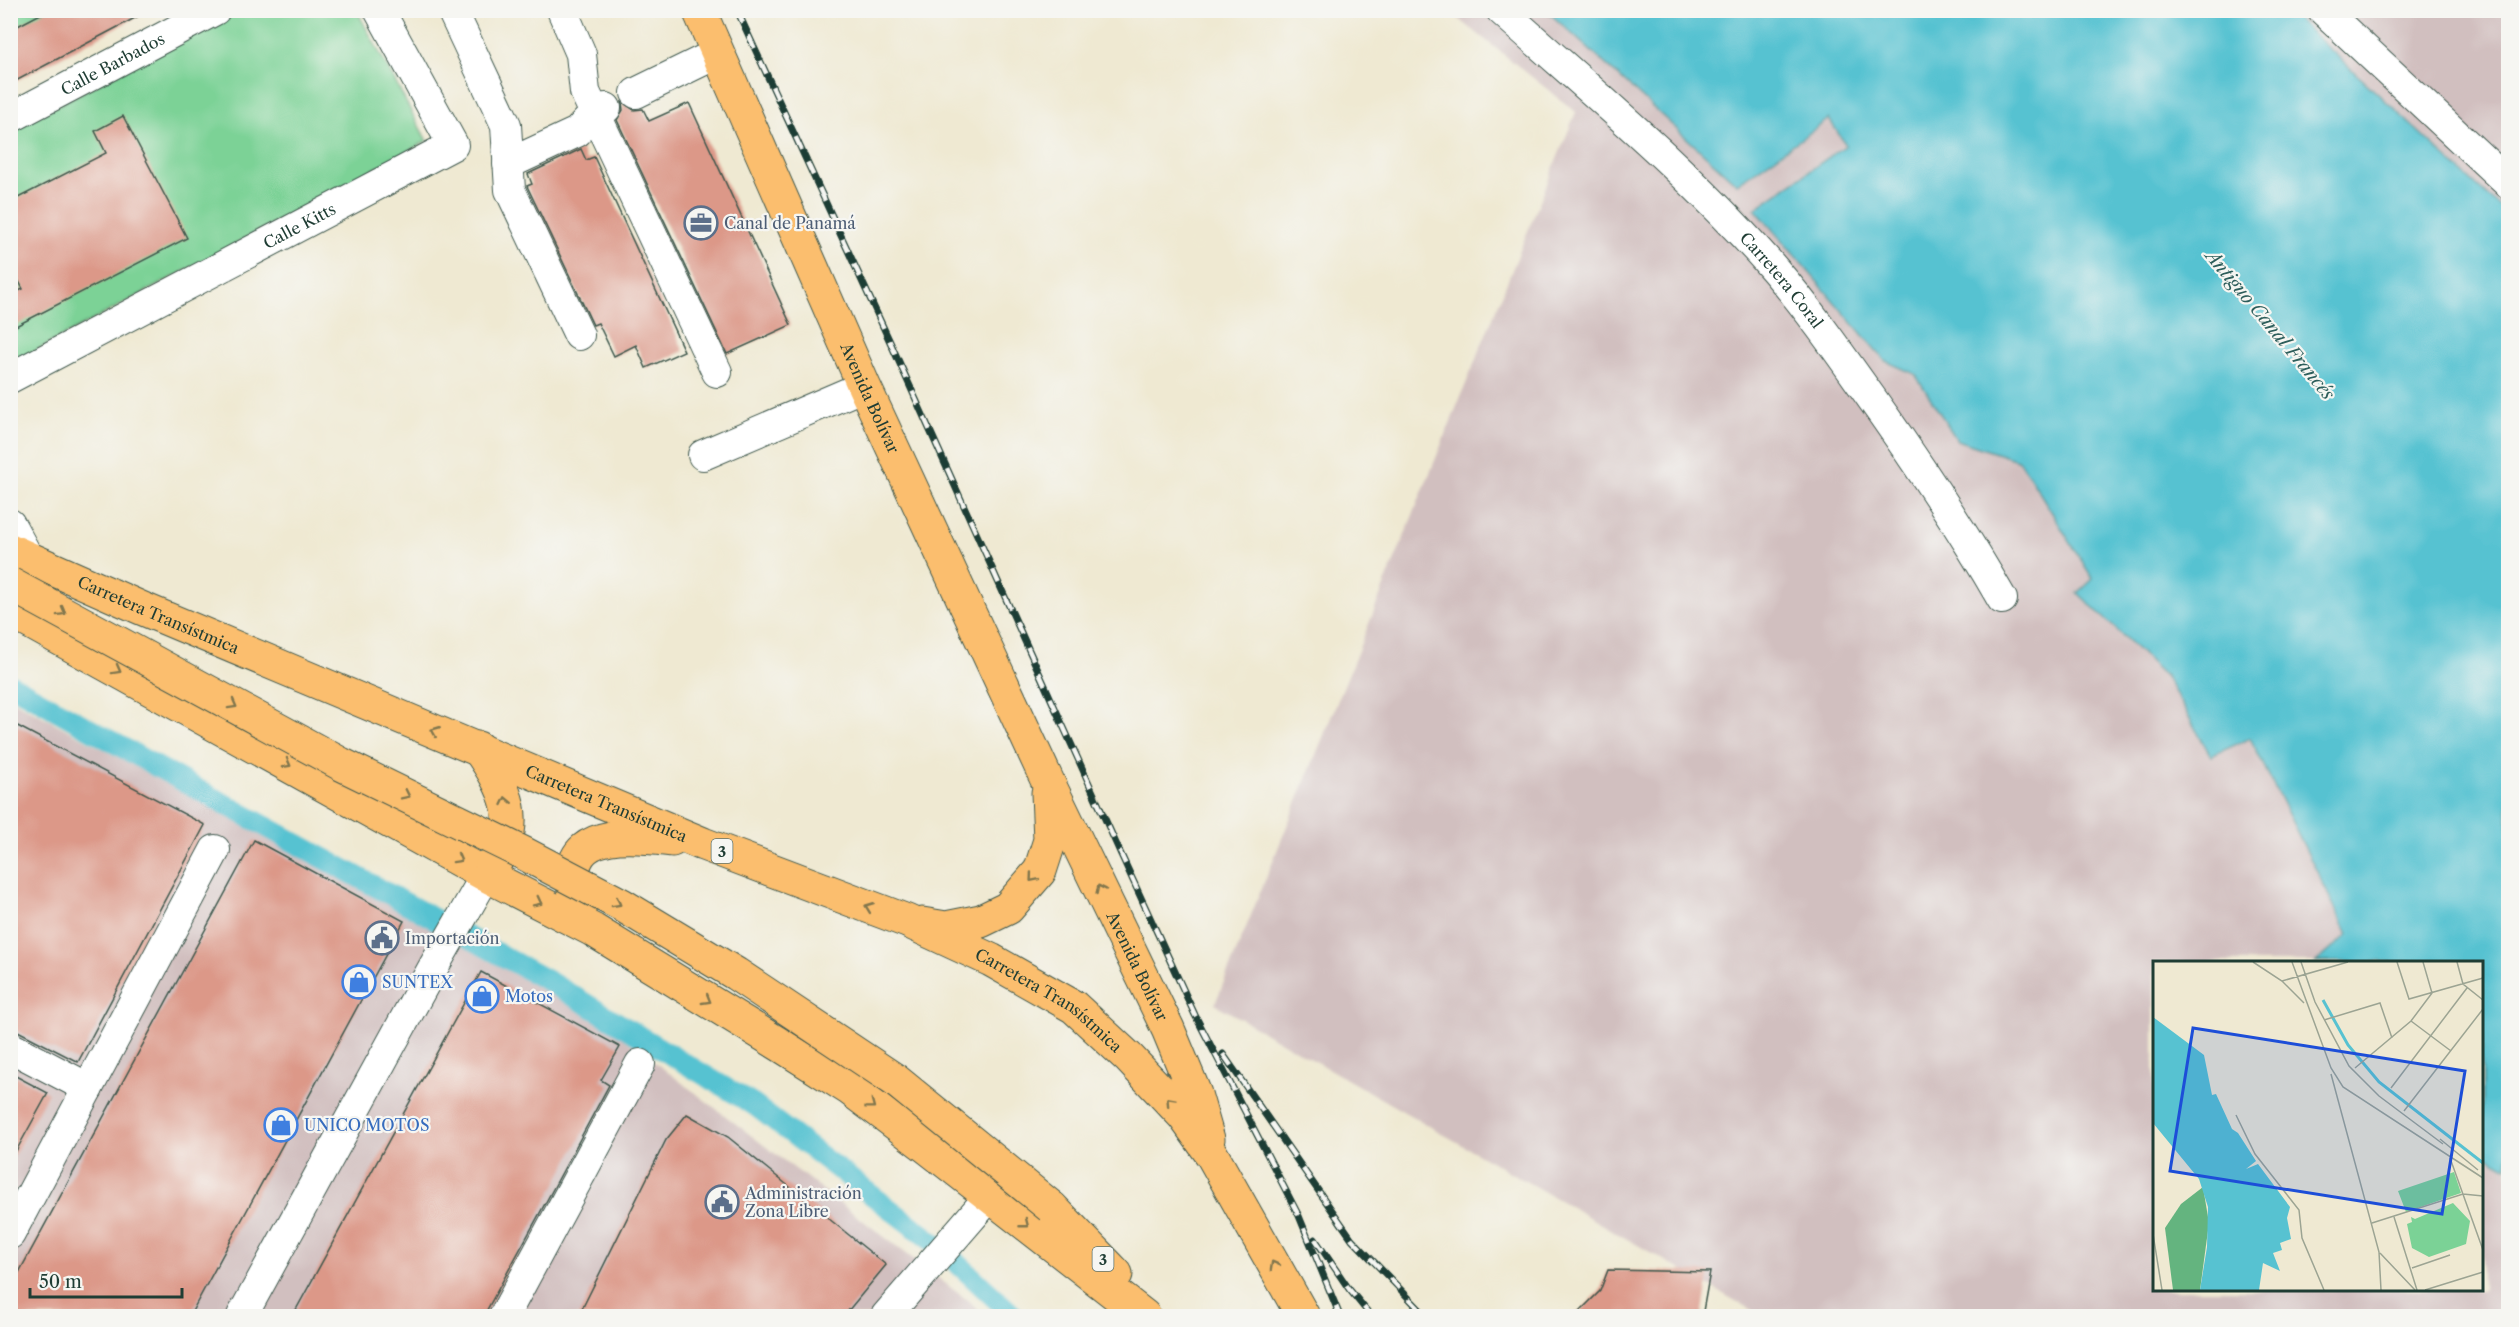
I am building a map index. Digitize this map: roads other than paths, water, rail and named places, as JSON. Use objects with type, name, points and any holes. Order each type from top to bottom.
[{"type":"main road","name":"Avenida Bolívar","points":[[699,10],[864,386],[1048,782],[1168,1029],[1195,1094],[1212,1155]]},
{"type":"main road","name":"Carretera Transístmica","points":[[17,565],[478,748],[703,844],[907,921],[991,960],[1074,1007],[1130,1058],[1184,1116],[1212,1155],[1303,1317]]},
{"type":"main road","name":"3","points":[[17,565],[341,764],[525,854],[622,905],[736,974],[895,1080],[1051,1207],[1108,1264],[1150,1317]]},
{"type":"main road","points":[[10,610],[486,875],[593,930],[850,1089],[1144,1317]]},
{"type":"main road","points":[[478,748],[499,779],[508,801],[509,822],[504,844],[486,875]]},
{"type":"main road","name":"Avenida Bolívar","points":[[907,921],[946,928],[981,921],[1008,908],[1040,871],[1050,840],[1048,782]]},
{"type":"main road","points":[[593,930],[577,901],[572,880],[573,863],[583,849],[604,839],[634,836],[703,844]]},
{"type":"street","name":"Calle Barbados","points":[[10,118],[215,10]]},
{"type":"street","name":"Calle Kitts","points":[[10,378],[453,146],[379,10]]},
{"type":"street","points":[[452,10],[506,125],[510,190],[579,335]]},
{"type":"street","points":[[562,10],[581,54],[585,92],[600,110],[717,372]]},
{"type":"street","name":"Carretera Coral","points":[[1501,10],[1686,177],[1774,268],[1830,338],[1896,432],[1967,537],[2002,600]]},
{"type":"street","points":[[2323,10],[2508,183]]},
{"type":"street","points":[[636,93],[718,53]]},
{"type":"street","points":[[508,164],[577,132],[600,110]]},
{"type":"street","points":[[703,455],[864,386]]},
{"type":"street","points":[[10,524],[17,565]]},
{"type":"street","points":[[10,1234],[215,850]]},
{"type":"street","points":[[242,1317],[486,875]]},
{"type":"street","points":[[10,1047],[88,1088]]},
{"type":"street","points":[[504,1317],[640,1064]]},
{"type":"street","points":[[886,1317],[990,1196]]},
{"type":"water","name":"Antiguo Canal Francés","points":[[1547,11],[2289,11],[2508,215],[2508,1168],[2483,1154],[2483,961],[2318,961],[2348,934],[2250,738],[2211,756],[2166,677],[2078,593],[2093,579],[2020,461],[1957,440],[1915,374],[1885,361],[1755,209],[1846,145],[1829,119],[1737,184]]},
{"type":"waterway","points":[[10,684],[550,982],[754,1105],[941,1248],[1014,1316]]},
{"type":"railway","points":[[737,10],[1195,1015],[1299,1216],[1340,1316]]},
{"type":"railway","points":[[1223,1054],[1352,1239],[1426,1316]]},
{"type":"railway","points":[[1315,1239],[1349,1289],[1371,1316]]},
{"type":"place","name":"Canal de Panamá","points":[[701,223]]},
{"type":"place","name":"Importación","points":[[382,938]]},
{"type":"place","name":"SUNTEX","points":[[359,982]]},
{"type":"place","name":"Motos","points":[[482,996]]},
{"type":"place","name":"UNICO MOTOS","points":[[281,1125]]},
{"type":"place","name":"Administración Zona Libre","points":[[722,1202]]}]
